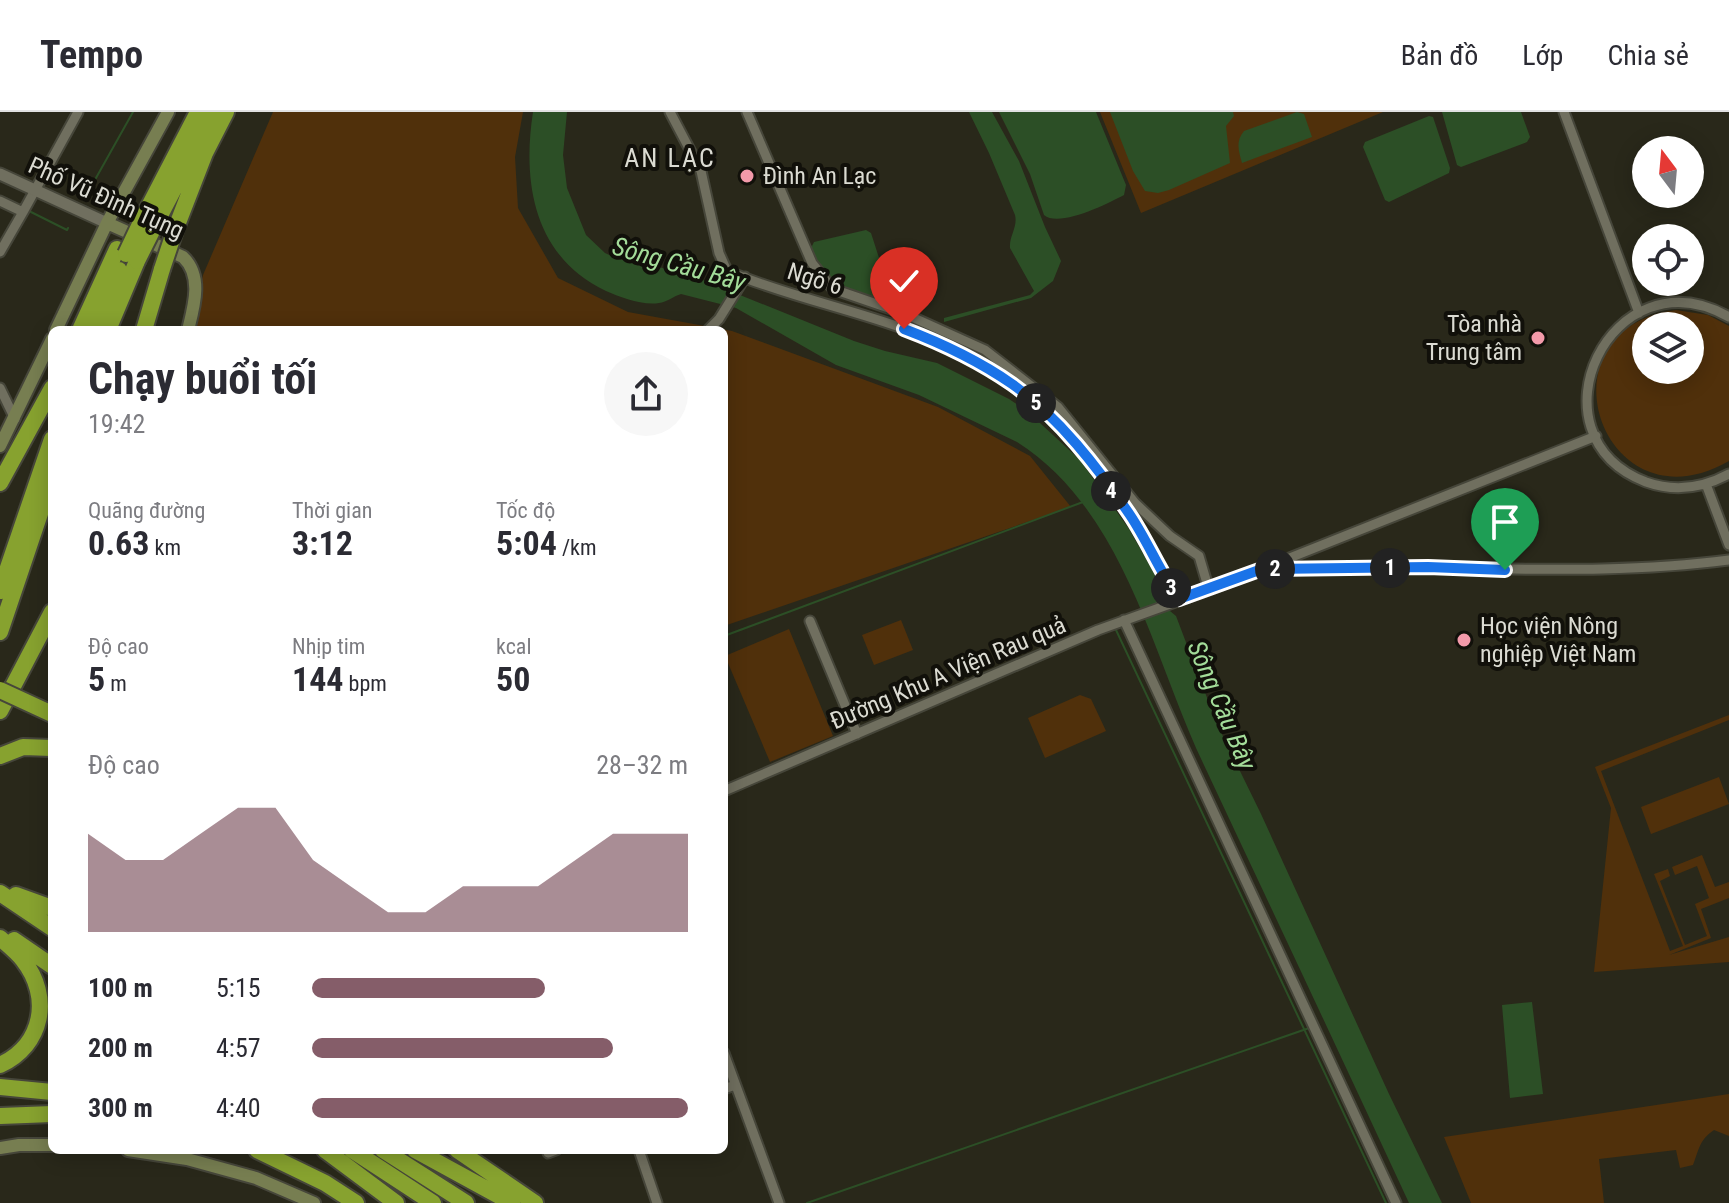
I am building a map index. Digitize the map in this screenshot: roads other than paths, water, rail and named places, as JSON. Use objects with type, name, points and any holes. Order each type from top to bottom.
[{"type":"highway","points":[[144,219],[190,112]]},
{"type":"highway","points":[[96,326],[144,219],[198,112]]},
{"type":"highway","points":[[144,219],[214,112]]},
{"type":"highway","points":[[146,326],[174,233],[205,153],[226,112]]},
{"type":"highway","points":[[83,326],[127,255]]},
{"type":"highway","points":[[109,326],[127,255]]},
{"type":"highway","points":[[0,483],[48,395]]},
{"type":"highway","points":[[0,494],[28,432]]},
{"type":"highway","points":[[0,591],[48,451]]},
{"type":"highway","points":[[0,632],[48,490]]},
{"type":"highway","points":[[0,711],[48,620]]},
{"type":"highway","points":[[0,690],[48,712]]},
{"type":"highway","points":[[0,756],[23,747],[48,748]]},
{"type":"highway","points":[[0,885],[26,900],[48,907]]},
{"type":"highway","points":[[0,893],[48,925]]},
{"type":"highway","points":[[0,930],[48,963]]},
{"type":"highway","points":[[0,938],[30,970],[38,989],[41,1010],[31,1040],[19,1054],[0,1065]]},
{"type":"highway","points":[[0,1087],[48,1091]]},
{"type":"highway","points":[[0,1116],[48,1114]]},
{"type":"highway","points":[[260,1154],[274,1158]]},
{"type":"highway","points":[[266,1154],[325,1183],[356,1203]]},
{"type":"highway","points":[[330,1154],[396,1203]]},
{"type":"highway","points":[[358,1154],[433,1203]]},
{"type":"highway","points":[[389,1154],[466,1203]]},
{"type":"highway","points":[[424,1154],[535,1203]]},
{"type":"highway","points":[[462,1154],[511,1195]]},
{"type":"main road","points":[[58,326],[107,223],[168,112]]},
{"type":"main road","name":"Phố Vũ Đình Tụng","points":[[107,223],[183,257],[192,265],[196,294],[189,326]]},
{"type":"main road","points":[[0,446],[48,347]]},
{"type":"main road","points":[[0,1148],[48,1145]]},
{"type":"main road","points":[[154,1154],[187,1159],[256,1178],[314,1203]]},
{"type":"main road","points":[[474,1154],[511,1195]]},
{"type":"street","points":[[0,250],[78,112]]},
{"type":"street","name":"Ngõ 6","points":[[670,112],[701,171],[725,269],[744,280],[919,335],[949,348],[1012,384],[1051,417],[1085,457],[1131,518],[1177,600]]},
{"type":"street","points":[[747,112],[812,263],[824,281],[833,289],[903,313],[985,350],[1058,407],[1135,503],[1170,536],[1199,556],[1209,590]]},
{"type":"street","points":[[1564,112],[1639,312]]},
{"type":"street","name":"Phố Vũ Đình Tụng","points":[[0,174],[34,193],[107,223]]},
{"type":"street","points":[[0,201],[23,212]]},
{"type":"street","points":[[712,326],[744,280]]},
{"type":"street","points":[[1642,312],[1662,304],[1686,303],[1708,307],[1729,317]]},
{"type":"street","points":[[1632,318],[1614,330],[1593,362],[1587,385],[1587,401],[1596,436],[1616,463],[1642,480],[1672,488],[1706,484],[1729,474]]},
{"type":"street","points":[[0,388],[14,419]]},
{"type":"street","name":"Đường Khu A Viện Rau quả","points":[[728,789],[1141,613],[1209,590],[1596,436]]},
{"type":"street","points":[[1706,484],[1729,545]]},
{"type":"street","points":[[1262,569],[1428,567],[1576,570],[1677,566],[1729,560]]},
{"type":"street","points":[[1124,620],[1396,1203]]},
{"type":"street","points":[[810,621],[857,734]]},
{"type":"street","points":[[728,1065],[779,1203]]},
{"type":"street","points":[[728,1088],[735,1085]]},
{"type":"street","points":[[640,1154],[657,1203]]},
{"type":"waterway","points":[[87,194],[133,112]]},
{"type":"waterway","points":[[0,196],[13,202]]},
{"type":"waterway","points":[[29,211],[68,228]]},
{"type":"waterway","points":[[728,635],[1083,502]]},
{"type":"waterway","points":[[1116,630],[1386,1203]]},
{"type":"waterway","points":[[807,1203],[1312,1027]]},
{"type":"place","name":"Đình An Lạc","points":[[747,176]]},
{"type":"place","name":"Tòa nhà Trung tâm","points":[[1538,338]]},
{"type":"place","name":"Học viện Nông nghiệp Việt Nam","points":[[1464,640]]},
{"type":"district","name":"AN LẠC","points":[[670,158]]},
{"type":"water label","name":"Sông Cầu Bây","points":[[679,264]]},
{"type":"water label","name":"Sông Cầu Bây","points":[[1222,705]]}]
